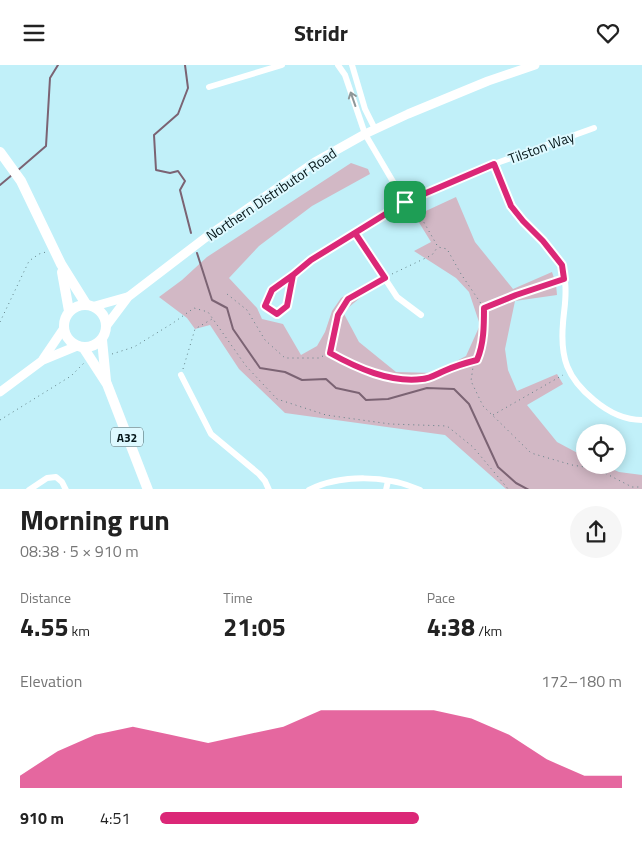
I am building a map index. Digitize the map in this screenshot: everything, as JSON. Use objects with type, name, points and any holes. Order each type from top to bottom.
[{"type":"highway","points":[[3,155],[21,181],[61,264],[91,305],[104,314],[107,325]]},
{"type":"highway","points":[[61,264],[69,311]]},
{"type":"highway","points":[[64,328],[64,320],[69,311],[77,305],[91,305]]},
{"type":"highway","name":"A32","points":[[106,384],[102,340],[107,325]]},
{"type":"highway","name":"A32","points":[[64,328],[66,337],[80,346],[91,359],[106,384],[148,489]]},
{"type":"highway","points":[[80,346],[94,345],[102,340]]},
{"type":"main road","name":"Northern Distributor Road","points":[[107,325],[128,297],[205,238],[299,172],[375,129],[468,89],[535,65]]},
{"type":"main road","name":"Northern Distributor Road","points":[[91,305],[128,297]]},
{"type":"main road","points":[[42,360],[64,328]]},
{"type":"main road","points":[[0,392],[42,360],[80,346]]},
{"type":"street","points":[[209,87],[282,65]]},
{"type":"street","points":[[338,65],[345,75],[365,134],[408,201]]},
{"type":"street","points":[[352,65],[365,109],[375,129]]},
{"type":"street","name":"Tilston Way","points":[[293,275],[287,306],[277,314],[270,311],[265,306],[272,290],[311,260],[408,201],[494,164],[594,128]]},
{"type":"street","points":[[494,164],[511,206],[562,265],[566,304],[562,341],[568,372],[584,392],[606,410],[642,421]]},
{"type":"street","points":[[355,233],[397,297],[421,315]]},
{"type":"street","points":[[181,375],[211,434],[259,474],[269,489]]},
{"type":"street","points":[[28,489],[47,478],[56,477],[66,489]]},
{"type":"street","points":[[309,489],[349,479],[388,481],[420,489]]},
{"type":"street","points":[[386,489],[388,481]]},
{"type":"path","points":[[408,201],[438,247],[447,249],[484,308],[484,328],[480,353],[473,367],[472,381],[483,406],[531,453],[572,465],[597,469],[632,487],[642,487]]},
{"type":"path","points":[[330,353],[338,315],[348,299],[406,266],[432,255],[438,247]]},
{"type":"path","points":[[0,322],[29,261],[39,254],[54,249]]},
{"type":"path","points":[[484,308],[564,279]]},
{"type":"path","points":[[227,294],[247,310],[265,340],[285,358],[319,358],[330,353]]},
{"type":"path","points":[[104,357],[134,347],[174,323],[194,308],[208,312],[246,367],[277,399],[326,415],[390,424],[447,426],[473,447],[509,489]]},
{"type":"path","points":[[181,375],[195,329],[212,318]]},
{"type":"path","points":[[330,353],[352,365],[398,379],[423,379],[477,360]]},
{"type":"path","points":[[0,419],[71,375],[81,365],[91,359]]},
{"type":"path","points":[[493,415],[568,372]]},
{"type":"shaded area","points":[[351,163],[368,169],[370,174],[312,206],[259,246],[229,278],[257,308],[262,319],[283,324],[301,355],[317,346],[325,332],[332,311],[341,298],[370,281],[373,287],[343,312],[359,342],[396,372],[434,373],[466,356],[480,325],[469,292],[456,278],[414,251],[431,242],[415,216],[456,197],[475,242],[513,289],[552,272],[556,284],[557,295],[515,301],[505,349],[508,370],[517,391],[557,374],[563,384],[527,405],[557,442],[576,452],[576,474],[626,473],[642,475],[642,489],[506,489],[445,435],[285,413],[239,369],[210,325],[195,329],[187,318],[159,297],[182,280],[207,257]]},
{"type":"waterway","points":[[17,171],[46,146],[50,78],[58,65]]},
{"type":"waterway","points":[[185,65],[188,88],[178,114],[154,135],[156,170],[170,173],[178,171],[185,181],[180,190],[191,233]]},
{"type":"waterway","points":[[0,185],[12,175]]},
{"type":"waterway","points":[[197,253],[212,300],[227,308],[233,329],[260,368],[285,372],[302,380],[326,379],[336,388],[359,393],[366,400],[388,399],[427,388],[454,389],[469,404],[498,467],[516,483],[527,489]]},
{"type":"route","points":[[405,202],[311,260],[293,275],[287,306],[282,311],[277,314],[265,306],[272,290],[311,260],[355,233],[385,278],[348,299],[338,315],[330,353],[370,372],[398,379],[423,379],[477,360],[484,328],[484,308],[564,279],[562,265],[511,206],[494,164],[405,202]]}]
